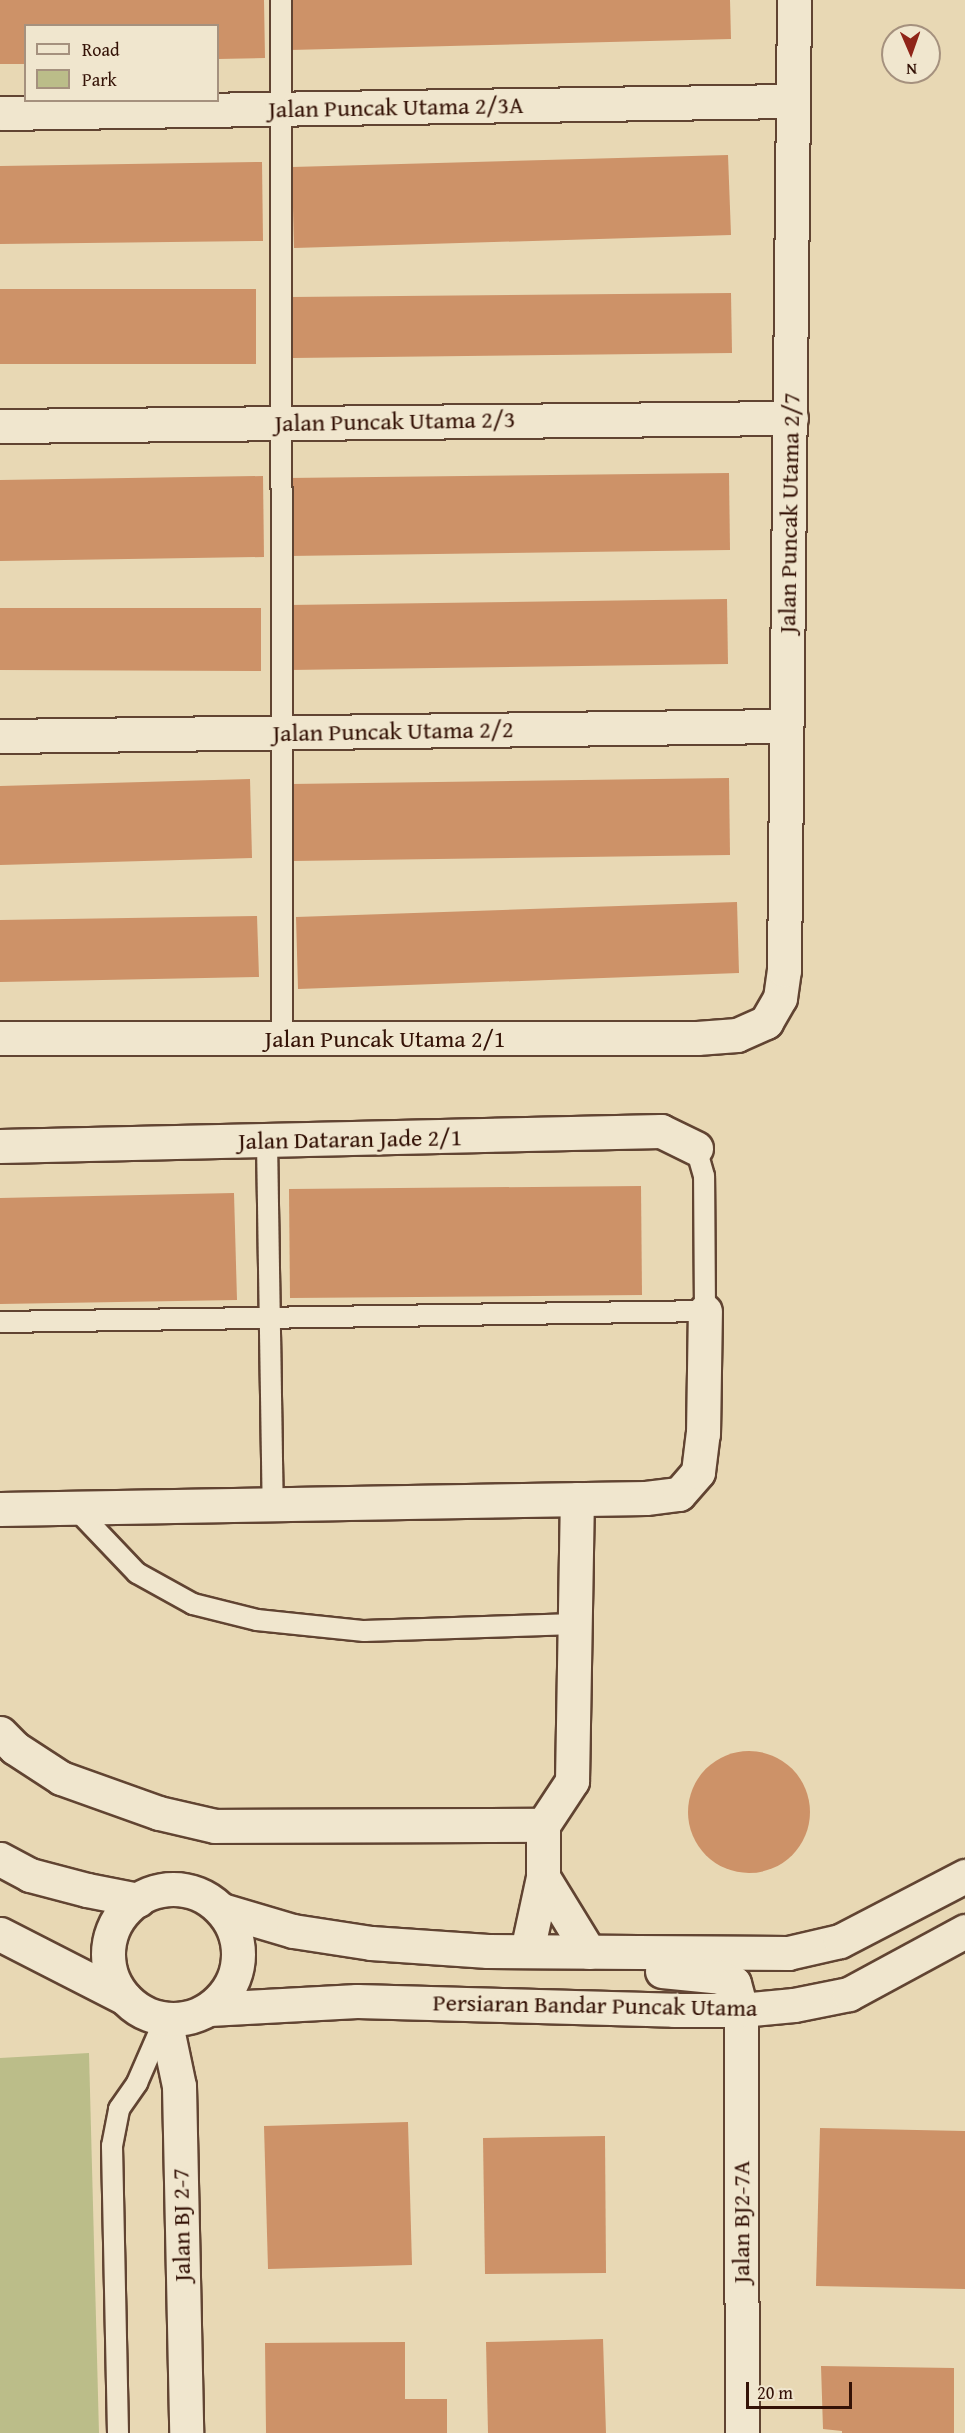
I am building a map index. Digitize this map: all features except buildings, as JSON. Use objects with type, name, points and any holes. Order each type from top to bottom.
[{"type":"street","name":"Jalan Puncak Utama 2/7","points":[[766,1022],[780,998],[784,970],[794,0]]},
{"type":"street","name":"Jalan Puncak Utama 2/3A","points":[[0,113],[792,101]]},
{"type":"street","name":"Jalan Puncak Utama 2/3","points":[[0,426],[790,418]]},
{"type":"street","name":"Jalan Puncak Utama 2/2","points":[[0,736],[786,726]]},
{"type":"street","name":"Jalan Puncak Utama 2/1","points":[[0,1038],[697,1038],[737,1035],[766,1022]]},
{"type":"street","name":"Jalan Dataran Jade 2/1","points":[[0,1146],[661,1131],[696,1148]]},
{"type":"street","points":[[0,1509],[646,1498],[679,1494],[698,1472],[703,1434],[705,1311]]},
{"type":"street","points":[[527,1951],[543,1877],[543,1825],[572,1781],[577,1499]]},
{"type":"street","points":[[0,1733],[15,1748],[61,1778],[159,1813],[215,1826],[543,1825]]},
{"type":"street","points":[[0,1859],[30,1875],[138,1900]]},
{"type":"street","points":[[125,1998],[113,1979],[108,1957],[111,1935],[122,1915],[138,1900],[159,1891],[182,1890],[203,1897],[222,1910],[292,1931],[349,1940],[488,1951],[788,1953],[840,1941],[965,1876]]},
{"type":"street","points":[[543,1877],[589,1952]]},
{"type":"street","points":[[0,1934],[125,1998],[143,2012],[165,2019],[188,2018],[208,2009],[225,1994],[236,1974],[239,1952],[234,1929],[222,1910]]},
{"type":"street","name":"Persiaran Bandar Puncak Utama","points":[[208,2009],[357,2001],[741,2010],[794,2005],[849,1994],[965,1931]]},
{"type":"street","name":"Jalan BJ2-7A","points":[[488,1951],[720,1977],[734,1983],[741,2010],[742,2433]]},
{"type":"street","name":"Jalan BJ 2-7","points":[[165,2019],[178,2086],[186,2433]]},
{"type":"lane","points":[[281,0],[282,1039]]},
{"type":"lane","points":[[267,1141],[273,1504]]},
{"type":"lane","points":[[0,1322],[705,1311],[704,1176],[696,1148]]},
{"type":"lane","points":[[75,1508],[137,1573],[193,1604],[257,1620],[364,1631],[575,1624]]},
{"type":"lane","points":[[118,2433],[112,2146],[119,2109],[137,2084],[165,2019]]},
{"type":"green space","points":[[89,2053],[99,2433],[0,2433],[0,2058]]}]
